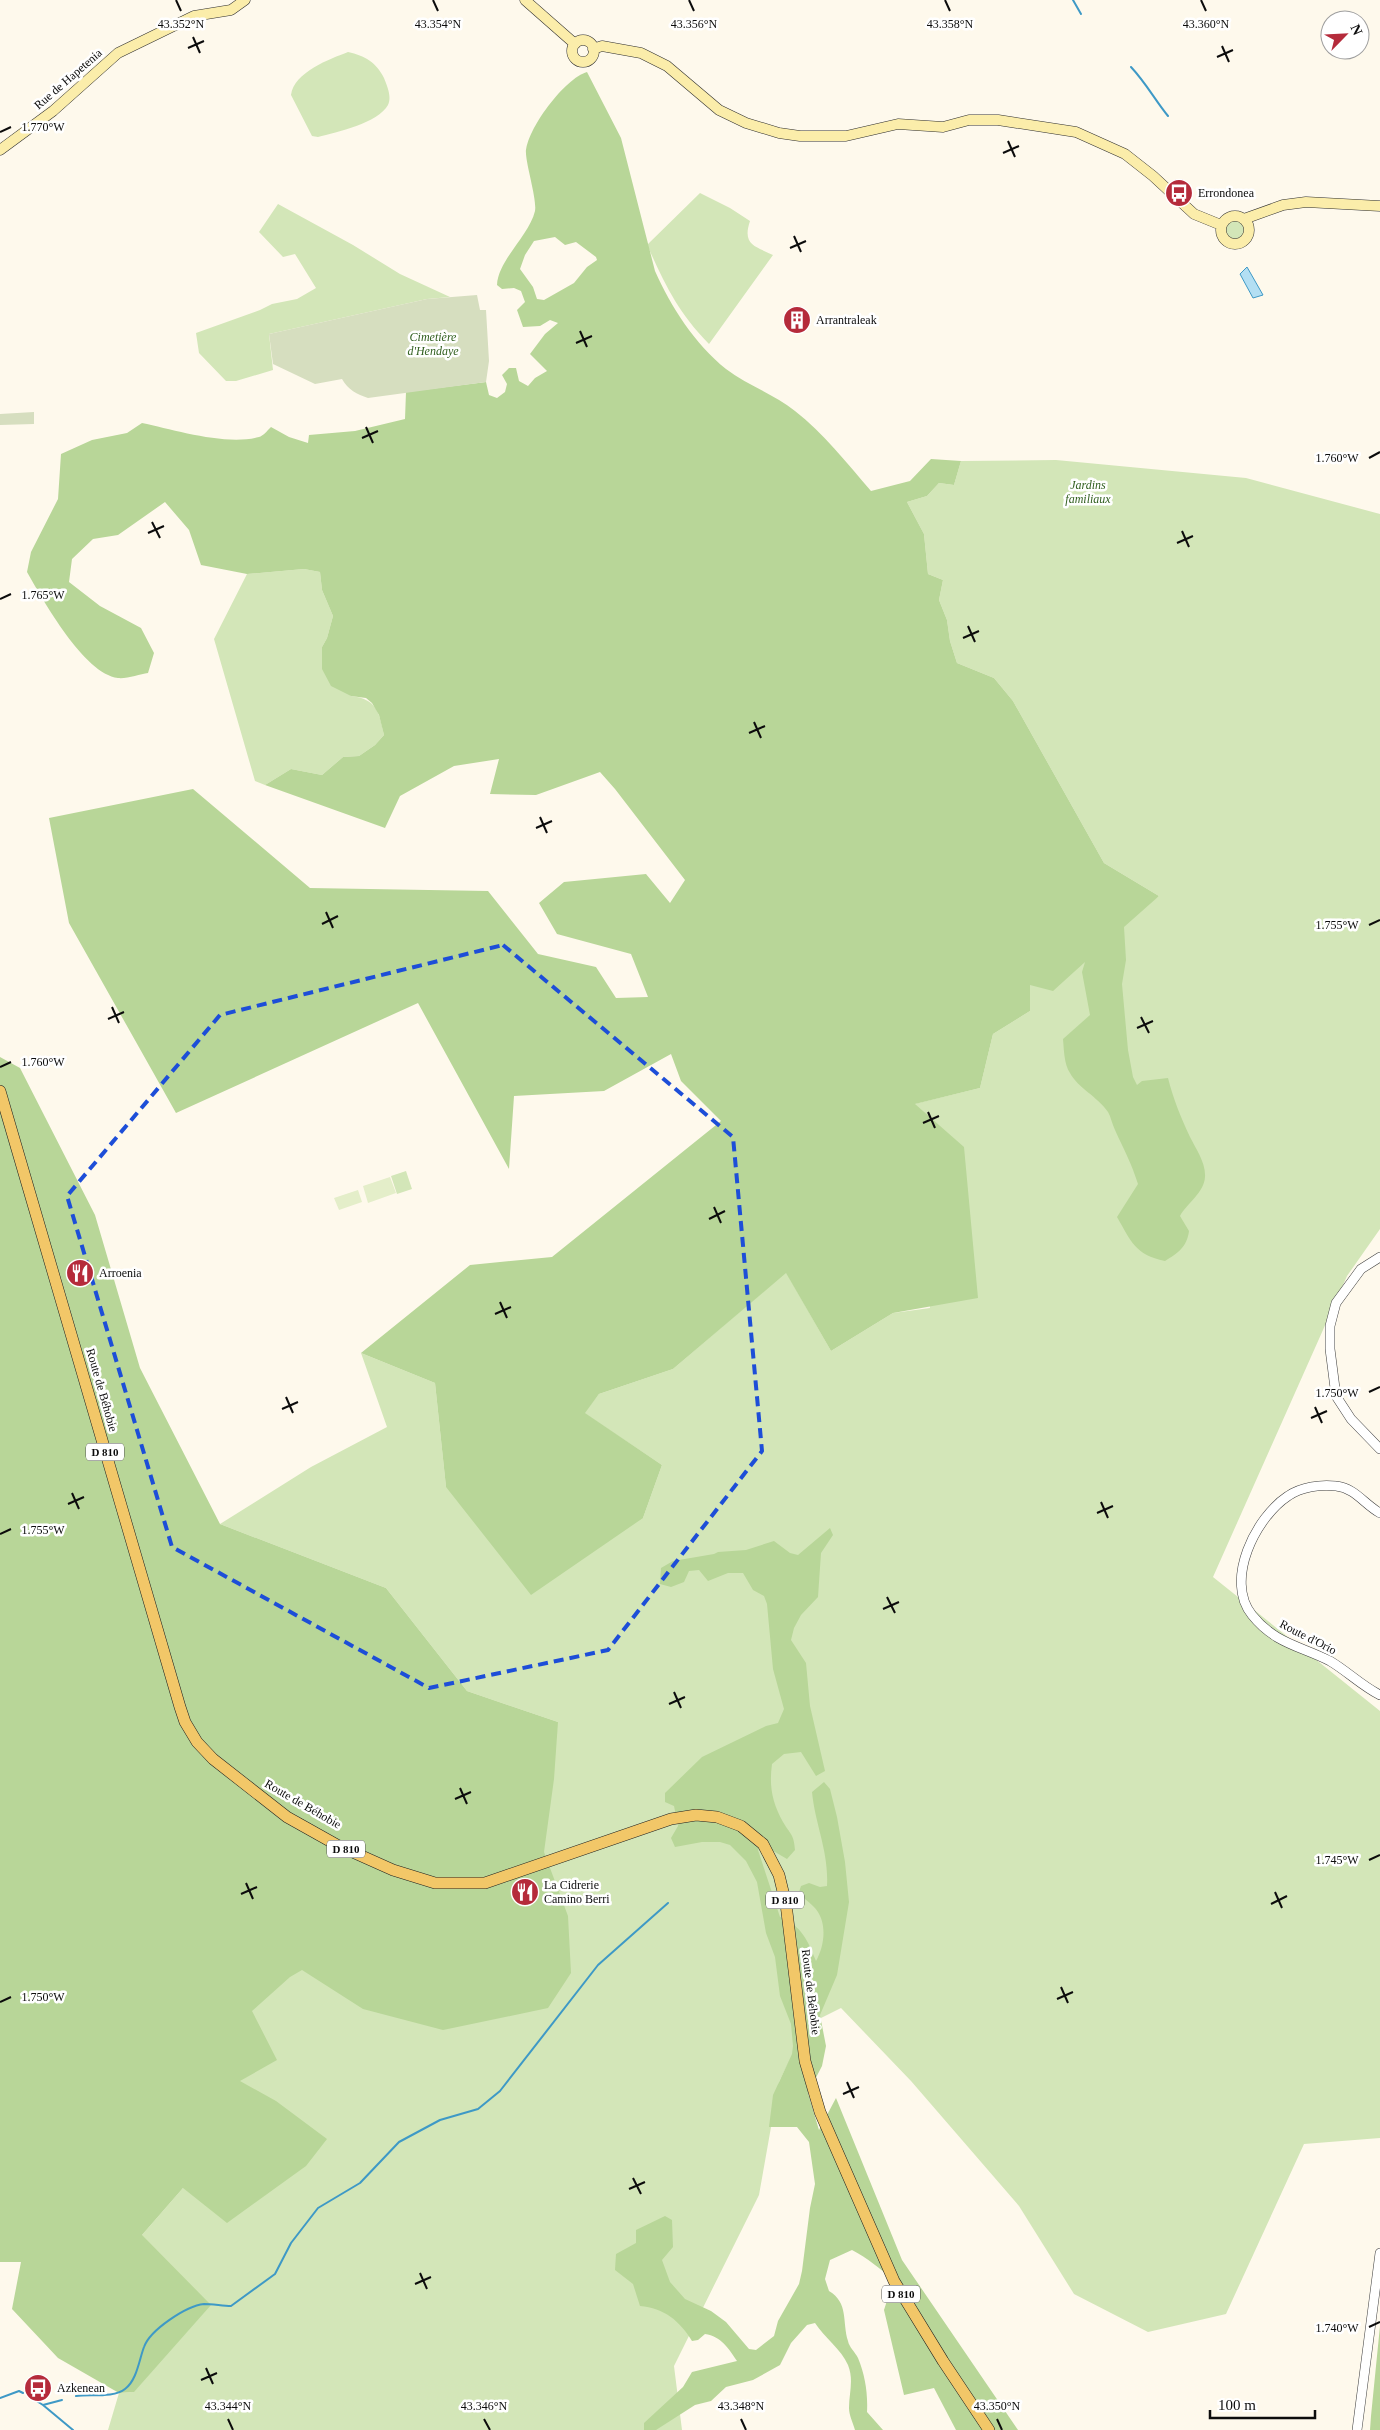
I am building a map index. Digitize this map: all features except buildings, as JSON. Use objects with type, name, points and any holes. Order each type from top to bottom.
[{"type":"main road","name":"Rue de Hapetenia","points":[[212,12],[237,0]]},
{"type":"main road","name":"Rue de Hapetenia","points":[[0,150],[53,111],[118,53],[194,16],[231,10],[245,0]]},
{"type":"main road","points":[[525,0],[575,44]]},
{"type":"main road","points":[[586,41],[593,49],[590,59],[581,62],[572,55],[572,48],[575,44],[586,41]]},
{"type":"main road","points":[[593,49],[602,46],[641,53],[667,66],[719,110],[746,123],[779,133],[800,136],[846,136],[898,124],[943,127],[970,120],[998,120],[1076,132],[1125,154],[1153,176],[1194,214],[1222,225]]},
{"type":"main road","points":[[1244,220],[1283,204],[1306,202],[1380,206]]},
{"type":"main road","points":[[1230,216],[1238,216],[1244,220],[1249,231],[1243,242],[1237,244],[1230,243],[1224,239],[1221,232],[1222,225],[1230,216]]},
{"type":"main road","name":"Route de Béhobie","points":[[0,1091],[185,1722],[197,1742],[213,1759],[250,1789],[287,1813],[339,1840],[395,1865],[454,1885],[485,1883],[671,1819],[696,1815],[717,1817],[741,1826],[763,1844],[779,1875],[786,1904],[805,2061],[820,2112],[894,2281],[943,2362],[989,2430]]},
{"type":"street","points":[[1380,1257],[1361,1269],[1336,1303],[1330,1326],[1331,1364],[1336,1396],[1351,1419],[1380,1449]]},
{"type":"street","name":"Route d'Orio","points":[[1380,1513],[1348,1488],[1321,1486],[1296,1491],[1277,1506],[1256,1530],[1245,1557],[1242,1587],[1245,1603],[1252,1615],[1265,1628],[1283,1641],[1329,1661],[1380,1695]]},
{"type":"street","points":[[1358,2430],[1380,2253]]},
{"type":"highlighted area","points":[[503,945],[733,1137],[762,1451],[608,1650],[429,1688],[172,1547],[67,1196],[220,1015]]},
{"type":"green space","points":[[348,52],[365,58],[374,64],[384,78],[389,91],[388,105],[376,117],[366,122],[318,137],[312,136],[291,95],[294,87],[306,73],[332,58]]},
{"type":"green space","points":[[587,72],[621,138],[655,271],[676,311],[704,348],[734,375],[795,411],[834,449],[871,491],[910,481],[931,459],[961,461],[954,485],[939,483],[927,496],[907,502],[924,534],[928,574],[943,580],[939,600],[947,620],[950,641],[957,663],[994,678],[1013,701],[1104,863],[1159,896],[1124,927],[1126,960],[1122,984],[1128,1050],[1133,1077],[1137,1085],[1142,1081],[1168,1078],[1180,1115],[1202,1161],[1205,1177],[1202,1188],[1180,1216],[1189,1231],[1188,1237],[1181,1249],[1165,1261],[1140,1251],[1130,1240],[1117,1217],[1138,1184],[1130,1163],[1108,1112],[1099,1101],[1073,1078],[1065,1057],[1063,1039],[1090,1015],[1082,972],[1085,962],[1053,991],[1030,985],[1030,1011],[993,1034],[980,1088],[915,1104],[964,1147],[978,1298],[893,1313],[831,1351],[786,1273],[673,1369],[599,1394],[585,1413],[662,1465],[643,1518],[531,1595],[446,1487],[435,1383],[361,1353],[470,1265],[552,1257],[721,1121],[681,1081],[671,1054],[604,1091],[514,1096],[509,1169],[418,1003],[176,1113],[69,923],[49,818],[193,789],[310,888],[488,891],[538,954],[596,967],[616,998],[648,997],[631,954],[557,934],[539,903],[564,882],[646,874],[670,903],[685,880],[600,772],[536,795],[490,794],[499,759],[454,766],[400,796],[385,828],[265,785],[291,769],[322,775],[343,757],[359,756],[375,745],[384,735],[379,715],[372,703],[366,698],[351,696],[331,686],[322,669],[322,647],[327,638],[333,616],[322,590],[320,572],[304,569],[247,574],[201,565],[189,530],[165,502],[118,535],[93,539],[72,559],[69,582],[100,606],[141,628],[154,653],[148,673],[118,678],[105,673],[92,664],[78,650],[54,617],[27,572],[31,552],[58,499],[61,454],[92,440],[127,433],[142,423],[200,436],[231,440],[259,437],[271,427],[289,437],[308,443],[309,435],[355,431],[405,419],[406,392],[486,382],[489,395],[497,398],[505,392],[507,384],[502,375],[509,368],[516,368],[519,381],[528,386],[535,378],[547,371],[530,354],[545,334],[558,323],[550,320],[540,326],[523,327],[517,310],[525,302],[521,291],[514,288],[502,289],[497,285],[503,266],[527,230],[535,211],[535,199],[526,154],[527,144],[532,132],[548,107],[568,84]],"holes":[[[555,237],[565,245],[576,242],[596,257],[597,260],[587,267],[574,283],[544,300],[537,299],[533,287],[520,269],[525,255],[534,241]]]},
{"type":"green space","points":[[700,193],[730,208],[750,221],[748,229],[749,240],[756,247],[773,255],[709,344],[688,320],[673,298],[647,245]]},
{"type":"green space","points":[[278,204],[353,245],[400,274],[450,297],[427,299],[269,334],[273,370],[236,381],[226,381],[199,353],[196,333],[272,304],[297,299],[316,288],[295,254],[283,257],[259,232]]},
{"type":"green space","points":[[1235,216],[1245,220],[1249,230],[1245,240],[1235,244],[1225,240],[1221,230],[1225,220]]},
{"type":"green space","name":"Cimetière d'Hendaye","points":[[477,295],[480,310],[486,310],[489,361],[486,382],[368,398],[353,391],[342,379],[315,384],[273,364],[269,334],[427,299]]},
{"type":"green space","points":[[34,412],[34,424],[0,425],[0,414]]},
{"type":"green space","name":"Jardins familiaux","points":[[1056,460],[1246,478],[1380,514],[1380,1229],[1347,1276],[1213,1577],[1380,1711],[1380,2138],[1304,2144],[1226,2314],[1148,2332],[1074,2294],[1019,2206],[911,2081],[841,2008],[807,2025],[779,2082],[759,2195],[674,2366],[682,2430],[108,2430],[119,2393],[134,2392],[142,2235],[183,2188],[203,1988],[558,1722],[467,1691],[386,1588],[220,1524],[311,1467],[387,1427],[361,1353],[435,1383],[446,1487],[643,1518],[662,1465],[584,1413],[599,1394],[673,1369],[786,1272],[831,1351],[893,1313],[930,1308],[914,1104],[980,1088],[993,1034],[1030,1011],[1030,985],[1159,896],[1104,863],[1013,701],[994,678],[957,663],[950,641],[947,620],[939,600],[943,580],[928,574],[924,534],[907,502],[927,496],[939,483],[954,485],[961,461]]},
{"type":"green space","points":[[304,569],[320,572],[322,590],[333,616],[327,638],[322,647],[351,696],[366,700],[375,708],[384,735],[375,745],[359,756],[343,757],[322,775],[291,769],[265,785],[255,781],[214,639],[247,574]]},
{"type":"green space","points":[[0,1057],[20,1068],[95,1215],[140,1368],[220,1524],[386,1588],[467,1691],[558,1722],[554,1779],[544,1852],[568,1916],[571,1973],[548,2008],[443,2030],[363,2009],[302,1970],[290,1977],[252,2011],[277,2060],[240,2081],[276,2101],[327,2139],[306,2166],[227,2223],[183,2188],[142,2235],[211,2305],[134,2392],[119,2393],[58,2358],[12,2309],[21,2262],[0,2262]]},
{"type":"green space","points":[[406,1171],[412,1189],[397,1194],[391,1176]]},
{"type":"green space","points":[[390,1177],[396,1193],[368,1203],[363,1186]]},
{"type":"green space","points":[[358,1190],[362,1202],[339,1210],[334,1198]]},
{"type":"green space","points":[[830,1528],[833,1535],[821,1553],[818,1597],[801,1615],[794,1628],[791,1640],[806,1663],[810,1706],[825,1771],[816,1776],[801,1752],[784,1754],[772,1764],[771,1787],[774,1801],[779,1815],[793,1837],[795,1850],[787,1859],[763,1845],[758,1850],[780,1917],[799,1930],[807,1941],[816,1961],[823,1940],[823,1925],[818,1912],[799,1892],[801,1886],[809,1883],[820,1887],[827,1886],[826,1861],[812,1792],[824,1782],[830,1789],[837,1817],[845,1862],[849,1902],[837,1975],[820,2015],[826,2046],[822,2066],[808,2093],[819,2130],[836,2098],[902,2260],[1018,2430],[956,2430],[934,2388],[904,2395],[884,2310],[894,2279],[852,2250],[830,2260],[825,2279],[829,2291],[840,2301],[844,2313],[846,2334],[858,2358],[866,2384],[867,2412],[883,2430],[855,2430],[849,2411],[851,2381],[848,2365],[815,2323],[807,2325],[791,2343],[780,2365],[753,2380],[726,2387],[711,2401],[695,2405],[656,2430],[644,2430],[644,2423],[683,2387],[692,2372],[737,2361],[716,2337],[705,2334],[698,2340],[692,2341],[682,2327],[670,2317],[649,2307],[640,2306],[633,2284],[615,2270],[616,2254],[636,2243],[636,2230],[665,2216],[672,2220],[673,2247],[662,2260],[670,2282],[685,2299],[711,2311],[726,2322],[749,2349],[756,2350],[774,2336],[778,2321],[799,2284],[815,2184],[809,2142],[797,2127],[769,2127],[773,2095],[792,2054],[793,2046],[791,2024],[780,1996],[775,1957],[766,1933],[757,1882],[746,1861],[730,1845],[720,1842],[702,1842],[675,1847],[671,1838],[678,1826],[674,1806],[665,1802],[665,1793],[702,1757],[766,1726],[778,1723],[784,1709],[773,1669],[767,1604],[764,1596],[753,1590],[743,1573],[728,1573],[708,1581],[699,1570],[689,1571],[684,1582],[671,1587],[660,1584],[661,1568],[673,1561],[718,1552],[746,1550],[774,1541],[790,1553],[798,1555]]},
{"type":"green space","points":[[1380,2326],[1380,2430],[1370,2430],[1371,2416]]},
{"type":"water","points":[[1247,267],[1263,295],[1253,298],[1240,274]]},
{"type":"waterway","points":[[1073,0],[1081,14]]},
{"type":"waterway","points":[[1131,67],[1168,116]]},
{"type":"waterway","points":[[76,2396],[108,2395],[125,2389],[135,2375],[144,2347],[153,2333],[161,2326],[196,2306],[204,2304],[231,2306],[275,2274],[291,2243],[318,2208],[360,2183],[399,2142],[440,2120],[478,2109],[500,2091],[598,1965],[668,1903]]},
{"type":"waterway","points":[[0,2398],[19,2391],[23,2393]]},
{"type":"waterway","points":[[35,2400],[43,2405],[62,2400]]},
{"type":"waterway","points":[[43,2405],[73,2430]]},
{"type":"place","name":"Errondonea","points":[[1179,193]]},
{"type":"place","name":"Arrantraleak","points":[[797,320]]},
{"type":"place","name":"Arroenia","points":[[80,1273]]},
{"type":"place","name":"La Cidrerie Camino Berri","points":[[525,1892]]},
{"type":"place","name":"Azkenean","points":[[38,2388]]}]
